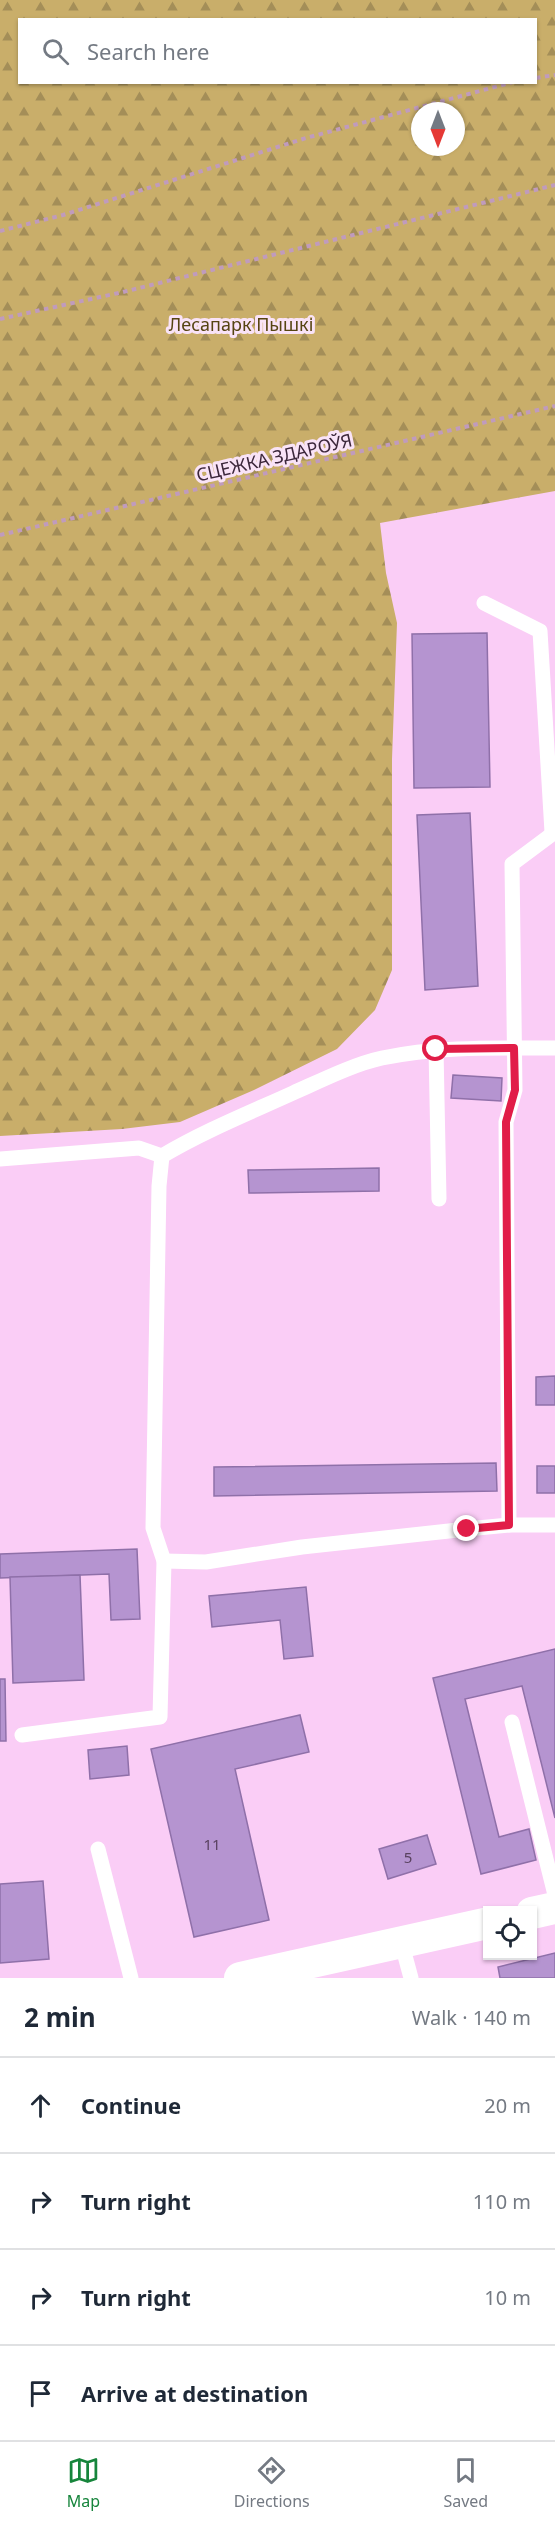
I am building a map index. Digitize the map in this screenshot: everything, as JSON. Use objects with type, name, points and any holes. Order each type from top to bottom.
[{"type":"street","points":[[537,1912],[555,1908]]},
{"type":"street","points":[[240,1978],[483,1924]]},
{"type":"lane","points":[[484,603],[540,632],[554,832],[512,864],[515,1090],[506,1122],[509,1525]]},
{"type":"lane","points":[[0,1159],[139,1148],[162,1156],[217,1127],[380,1058],[436,1049],[555,1048]]},
{"type":"lane","points":[[436,1049],[439,1199]]},
{"type":"lane","points":[[22,1735],[160,1717],[164,1561],[153,1528],[159,1186],[162,1156]]},
{"type":"lane","points":[[164,1561],[206,1562],[302,1548],[509,1525],[555,1525]]},
{"type":"lane","points":[[512,1722],[555,1896]]},
{"type":"lane","points":[[98,1849],[131,1978]]},
{"type":"lane","points":[[401,1941],[411,1978]]},
{"type":"path","points":[[537,78],[555,75]]},
{"type":"path","points":[[0,231],[63,215],[306,138],[506,84]]},
{"type":"path","points":[[0,319],[123,292],[555,185]]},
{"type":"path","name":"СЦЕЖКА ЗДАРОЎЯ","points":[[0,535],[555,406]]},
{"type":"green space","name":"Лесапарк Пышкі","points":[[0,0],[555,0],[555,491],[380,523],[386,573],[397,623],[392,759],[392,970],[375,1010],[337,1049],[254,1090],[180,1122],[122,1129],[0,1136]]},
{"type":"building","points":[[487,633],[490,787],[414,788],[412,634]]},
{"type":"building","points":[[470,813],[478,986],[425,990],[417,815]]},
{"type":"building","points":[[453,1075],[502,1078],[501,1101],[451,1098]]},
{"type":"building","points":[[379,1168],[379,1191],[249,1193],[248,1170]]},
{"type":"building","points":[[555,1376],[555,1405],[536,1405],[536,1377]]},
{"type":"building","points":[[496,1463],[497,1491],[214,1496],[214,1467]]},
{"type":"building","points":[[537,1466],[555,1466],[555,1493],[537,1493]]},
{"type":"building","points":[[137,1549],[140,1619],[111,1620],[109,1574],[0,1578],[0,1554]]},
{"type":"building","points":[[80,1575],[84,1680],[13,1683],[10,1577]]},
{"type":"building","points":[[306,1587],[313,1656],[284,1659],[280,1620],[212,1627],[209,1596]]},
{"type":"building","points":[[555,1649],[555,1818],[522,1686],[465,1699],[499,1837],[529,1829],[536,1860],[481,1874],[433,1678]]},
{"type":"building","points":[[0,1679],[5,1679],[6,1741],[0,1741]]},
{"type":"building","points":[[300,1715],[309,1752],[235,1769],[269,1920],[194,1937],[151,1749]]},
{"type":"building","points":[[127,1746],[129,1775],[90,1779],[88,1750]]},
{"type":"building","points":[[427,1835],[436,1864],[388,1879],[379,1849]]},
{"type":"building","points":[[43,1881],[49,1959],[0,1963],[0,1884]]},
{"type":"building","points":[[555,1953],[555,1978],[500,1978],[498,1967],[526,1960],[537,1960],[537,1957]]},
{"type":"route","points":[[436,1049],[514,1048],[515,1090],[506,1122],[509,1525],[467,1529]]}]
